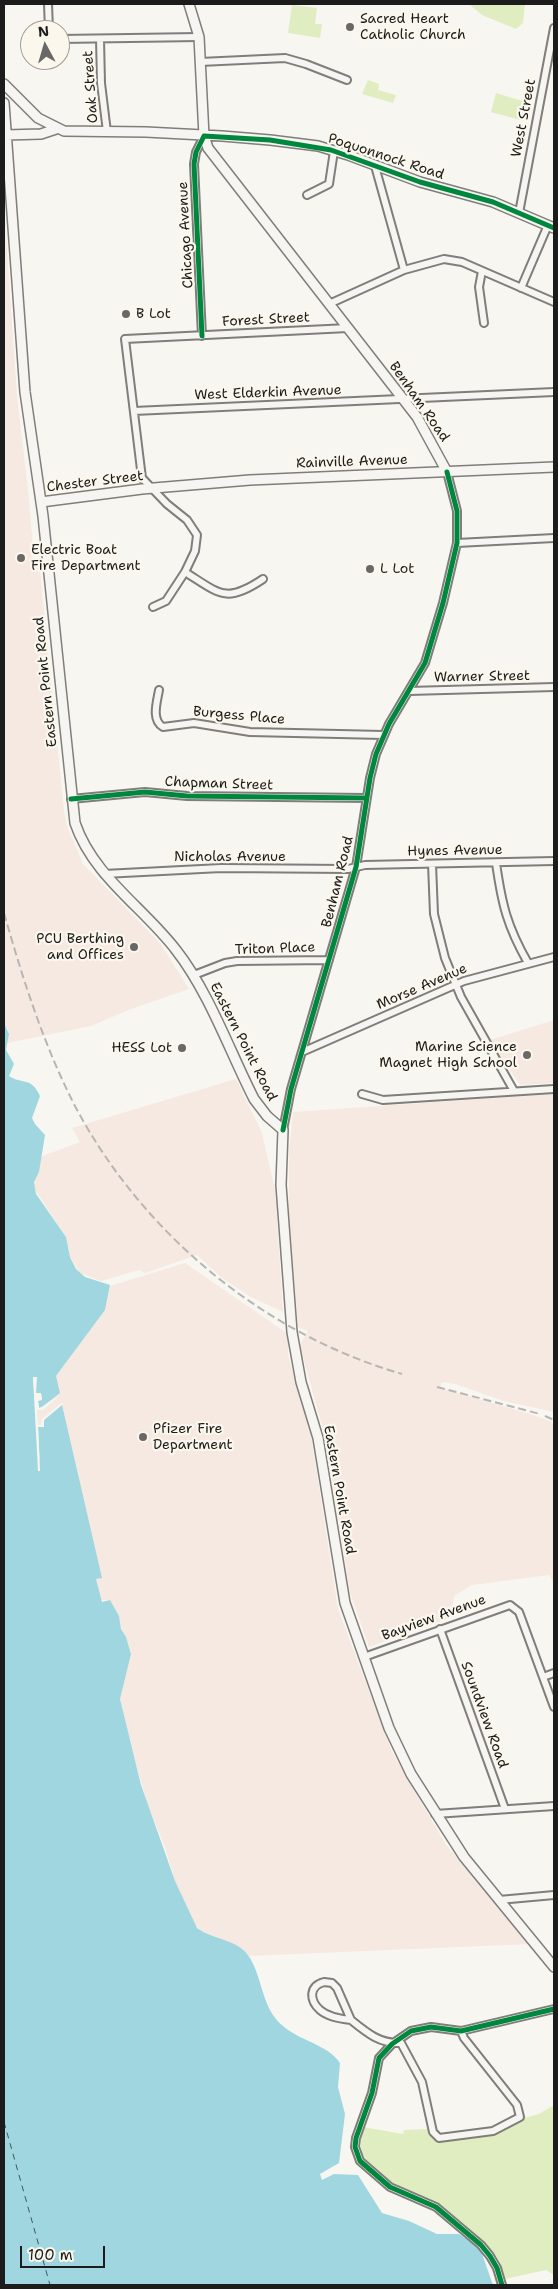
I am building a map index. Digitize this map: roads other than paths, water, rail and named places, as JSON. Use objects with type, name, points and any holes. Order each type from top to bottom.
[{"type":"main road","points":[[190,4],[199,37],[204,136]]},
{"type":"main road","name":"Poquonnock Road","points":[[4,84],[38,118],[56,129],[74,132],[270,140],[318,146],[420,182],[472,195],[551,226]]},
{"type":"main road","name":"Eastern Point Road","points":[[4,102],[25,392],[41,502],[75,823],[81,842],[104,874],[166,938],[194,975],[254,1099],[267,1116],[283,1130],[281,1185],[295,1353],[300,1382],[318,1438],[345,1603],[399,1751],[435,1814],[464,1857],[554,1966]]},
{"type":"main road","points":[[6,135],[41,134],[56,129]]},
{"type":"main road","name":"Benham Road","points":[[204,136],[215,160],[417,417],[447,472]]},
{"type":"main road","name":"Rainville Avenue","points":[[152,488],[250,480],[554,467]]},
{"type":"main road","name":"Chester Street","points":[[41,502],[152,488]]},
{"type":"street","points":[[48,4],[49,20]]},
{"type":"street","name":"West Street","points":[[519,212],[554,28]]},
{"type":"street","points":[[70,39],[199,37]]},
{"type":"street","name":"Oak Street","points":[[100,39],[101,83],[107,132]]},
{"type":"street","points":[[200,62],[285,58],[347,80]]},
{"type":"street","name":"Chicago Avenue","points":[[202,336],[194,164],[196,152],[204,136]]},
{"type":"street","points":[[307,195],[328,184],[334,151]]},
{"type":"street","points":[[375,166],[404,270]]},
{"type":"street","points":[[521,288],[551,226]]},
{"type":"street","points":[[328,304],[404,270],[444,259],[462,262],[554,302]]},
{"type":"street","points":[[482,271],[478,287],[484,323]]},
{"type":"street","name":"Forest Street","points":[[134,411],[125,339],[348,328]]},
{"type":"street","name":"West Elderkin Avenue","points":[[134,411],[554,392]]},
{"type":"street","points":[[134,411],[142,478],[188,520],[197,535],[195,551],[185,572],[166,601],[153,607]]},
{"type":"street","name":"Benham Road","points":[[283,1130],[291,1089],[356,867],[370,778],[383,735],[425,663],[433,640],[458,543],[457,511],[447,472]]},
{"type":"street","points":[[458,543],[554,538]]},
{"type":"street","points":[[185,572],[216,591],[231,595],[246,590],[263,579]]},
{"type":"street","name":"Warner Street","points":[[409,691],[554,687]]},
{"type":"street","name":"Burgess Place","points":[[159,690],[156,717],[159,725],[163,727],[202,723],[250,732],[383,735]]},
{"type":"street","name":"Chapman Street","points":[[71,798],[145,792],[187,796],[366,798]]},
{"type":"street","name":"Hynes Avenue","points":[[356,867],[365,865],[554,861]]},
{"type":"street","points":[[496,863],[504,909],[514,936],[528,963]]},
{"type":"street","points":[[432,864],[434,914],[438,939],[456,984],[514,1092]]},
{"type":"street","name":"Nicholas Avenue","points":[[104,874],[214,868],[292,870],[356,867]]},
{"type":"street","name":"Morse Avenue","points":[[302,1052],[456,984],[554,957]]},
{"type":"street","name":"Triton Place","points":[[194,975],[225,963],[237,961],[329,960]]},
{"type":"street","points":[[362,1094],[384,1100],[554,1089]]},
{"type":"street","name":"Bayview Avenue","points":[[364,1657],[507,1605],[513,1606],[519,1612],[543,1677]]},
{"type":"street","name":"Soundview Road","points":[[440,1629],[505,1810]]},
{"type":"street","points":[[554,1673],[543,1677],[554,1707]]},
{"type":"street","points":[[435,1814],[554,1806]]},
{"type":"street","points":[[499,1900],[554,1895]]},
{"type":"street","points":[[351,2020],[337,1988],[332,1983],[317,1984],[312,1990],[312,1997],[320,2010],[330,2016],[351,2020],[376,2039],[392,2044],[400,2044],[417,2071],[427,2098],[433,2132],[436,2137],[492,2131],[518,2120],[521,2114],[517,2105],[464,2038],[461,2031]]},
{"type":"street","points":[[502,2285],[497,2268],[481,2245],[436,2208],[390,2187],[370,2171],[357,2155],[355,2147],[356,2138],[372,2094],[377,2064],[392,2044],[411,2031],[420,2028],[461,2031],[554,2009]]},
{"type":"water","points":[[4,1023],[9,1034],[6,1050],[14,1064],[9,1076],[30,1083],[40,1096],[32,1118],[45,1135],[39,1172],[34,1182],[36,1194],[66,1237],[70,1257],[76,1269],[85,1277],[110,1285],[105,1310],[56,1376],[60,1393],[39,1408],[38,1400],[42,1400],[41,1394],[36,1393],[36,1380],[33,1377],[40,1470],[38,1427],[44,1427],[44,1420],[62,1405],[102,1578],[96,1579],[102,1602],[110,1600],[119,1616],[121,1629],[126,1637],[131,1654],[120,1699],[141,1785],[175,1881],[197,1928],[233,1943],[250,1958],[267,2003],[276,2019],[290,2031],[328,2051],[340,2063],[338,2087],[345,2114],[339,2163],[320,2174],[322,2180],[334,2174],[358,2175],[382,2213],[409,2221],[437,2234],[459,2234],[481,2251],[493,2285],[4,2285]]},
{"type":"railway","points":[[4,913],[35,1012],[64,1085],[104,1154],[136,1198],[173,1237],[213,1274],[256,1306],[302,1333],[351,1356],[402,1374]]},
{"type":"railway","points":[[437,1387],[540,1414]]},
{"type":"railway","points":[[545,1416],[554,1420]]},
{"type":"place","name":"Sacred Heart Catholic Church","points":[[350,27]]},
{"type":"place","name":"B Lot","points":[[126,314]]},
{"type":"place","name":"Electric Boat Fire Department","points":[[21,558]]},
{"type":"place","name":"L Lot","points":[[370,569]]},
{"type":"place","name":"PCU Berthing and Offices","points":[[134,947]]},
{"type":"place","name":"HESS Lot","points":[[182,1048]]},
{"type":"place","name":"Marine Science Magnet High School","points":[[527,1055]]},
{"type":"place","name":"Pfizer Fire Department","points":[[143,1437]]}]
